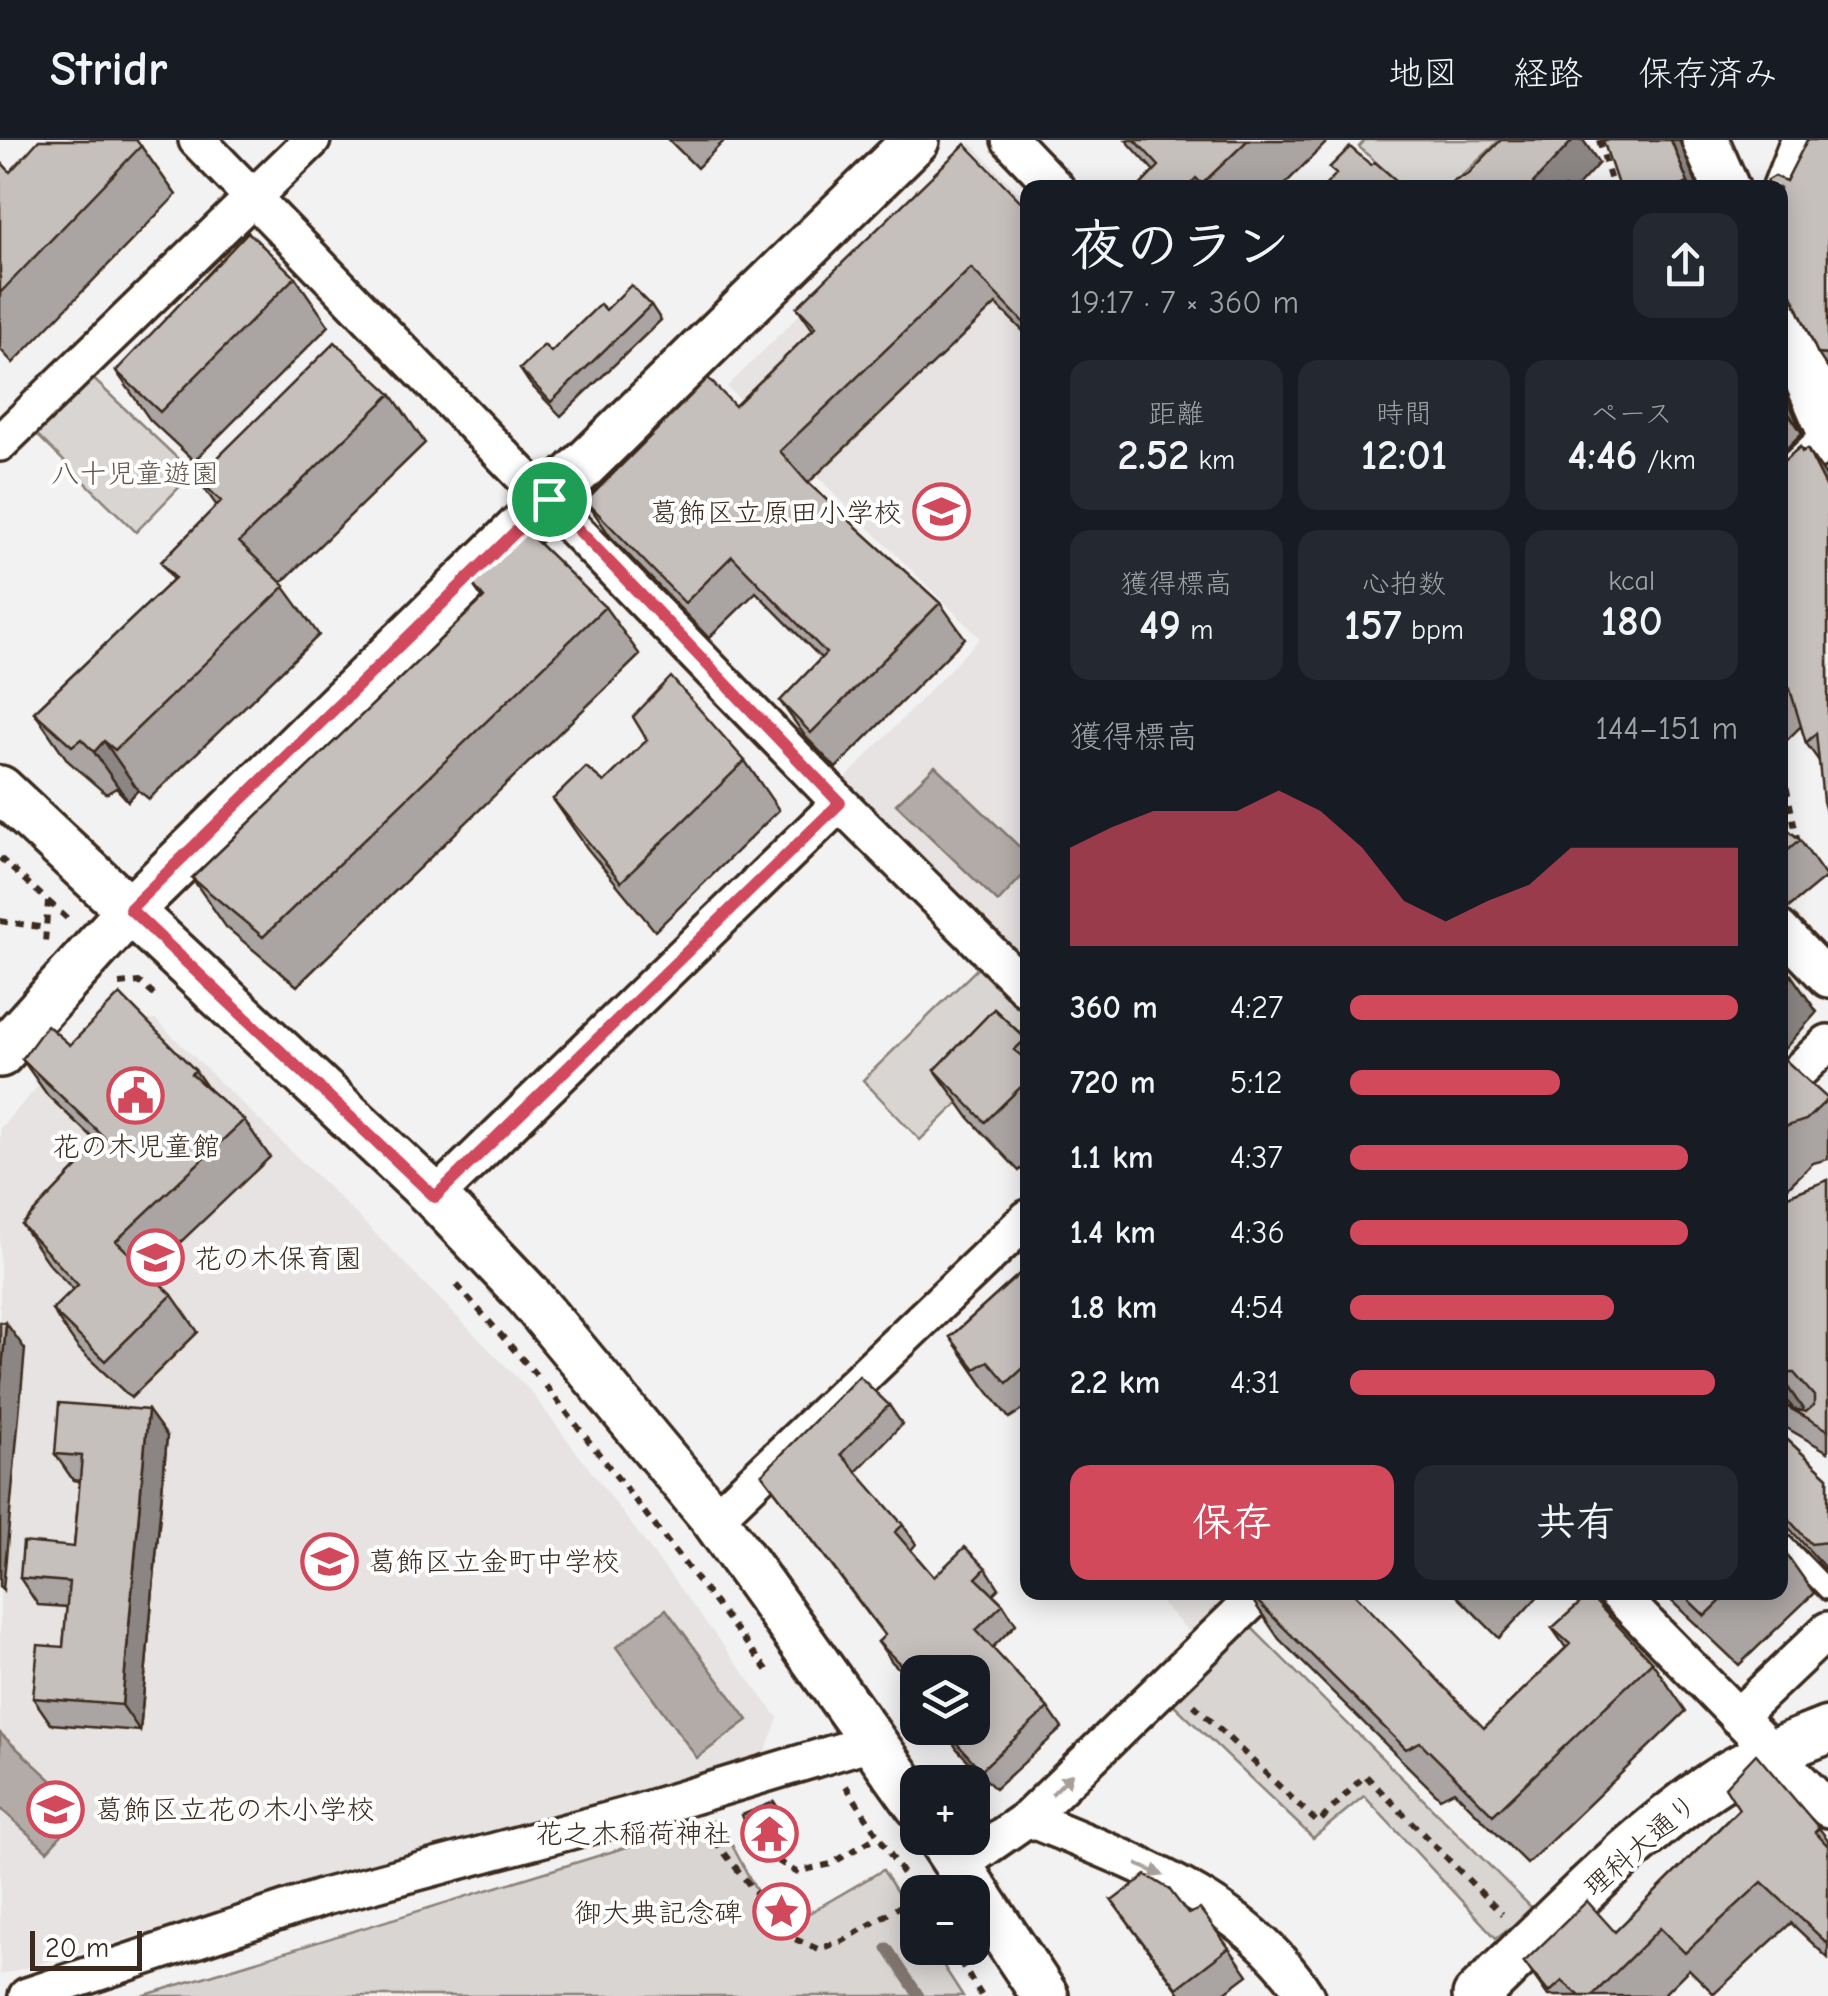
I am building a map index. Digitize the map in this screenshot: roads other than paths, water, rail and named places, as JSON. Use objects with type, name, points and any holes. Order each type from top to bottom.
[{"type":"street","points":[[198,140],[840,803],[1020,982]]},
{"type":"street","points":[[0,443],[312,140]]},
{"type":"street","points":[[0,1054],[130,909],[916,140]]},
{"type":"street","points":[[1010,140],[1048,180]]},
{"type":"street","points":[[1706,140],[1723,180]]},
{"type":"street","points":[[1783,180],[1799,140]]},
{"type":"street","points":[[1788,334],[1828,426]]},
{"type":"street","points":[[1788,476],[1828,438]]},
{"type":"street","points":[[0,789],[435,1197],[527,1294],[714,1519],[900,1779]]},
{"type":"street","points":[[435,1197],[840,803]]},
{"type":"street","points":[[1788,937],[1828,979]]},
{"type":"street","points":[[1788,1082],[1828,1042]]},
{"type":"street","points":[[714,1519],[1020,1226]]},
{"type":"street","points":[[990,1834],[1028,1818],[1253,1600]]},
{"type":"street","points":[[1624,1600],[1828,1809]]},
{"type":"street","points":[[1737,1716],[1828,1630]]},
{"type":"street","name":"理科大通り","points":[[1476,1996],[1642,1838],[1712,1784],[1771,1752],[1828,1730]]},
{"type":"street","points":[[26,1996],[324,1896],[682,1800],[874,1741]]},
{"type":"street","points":[[1028,1818],[1174,1880],[1240,1926],[1292,1973],[1306,1996]]},
{"type":"street","points":[[951,1855],[1045,1996]]},
{"type":"lane","points":[[1788,1549],[1828,1590]]},
{"type":"waterway","points":[[887,1948],[919,1996]]},
{"type":"place","name":"葛飾区立原田小学校","points":[[941,512]]},
{"type":"place","name":"花の木児童館","points":[[136,1095]]},
{"type":"place","name":"花の木保育園","points":[[155,1258]]},
{"type":"place","name":"葛飾区立金町中学校","points":[[329,1561]]},
{"type":"place","name":"葛飾区立花の木小学校","points":[[56,1809]]},
{"type":"place","name":"花之木稲荷神社","points":[[770,1833]]},
{"type":"place","name":"御大典記念碑","points":[[781,1912]]},
{"type":"park label","name":"八十児童遊園","points":[[135,473]]}]
